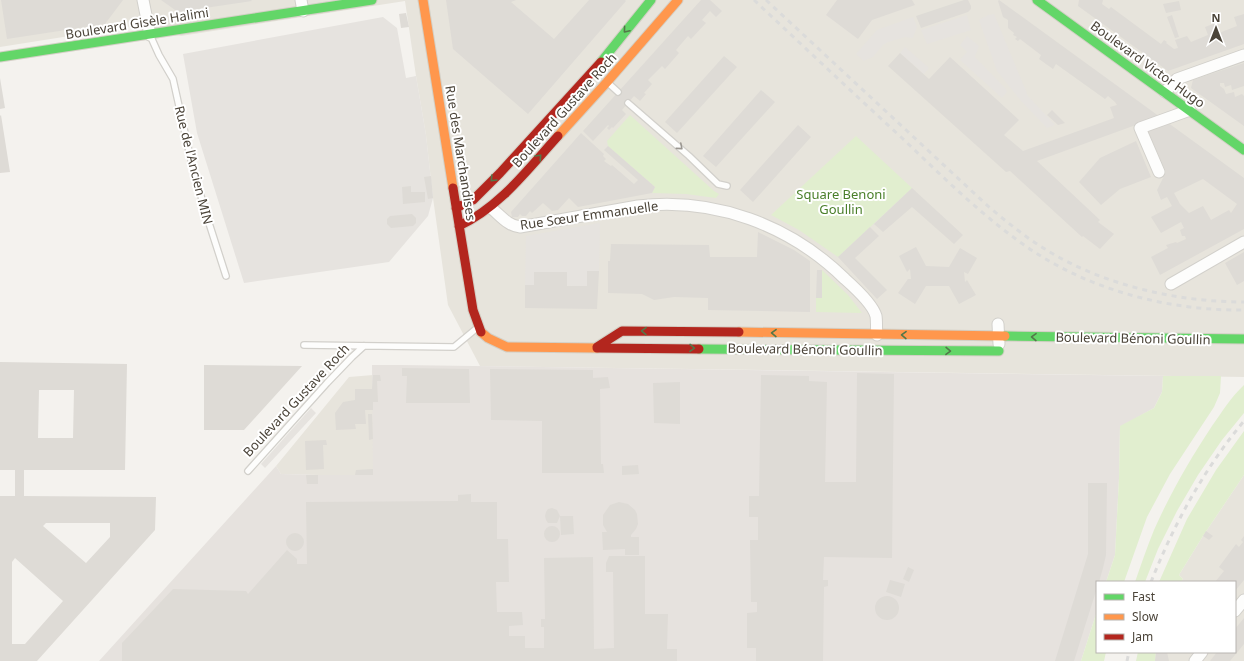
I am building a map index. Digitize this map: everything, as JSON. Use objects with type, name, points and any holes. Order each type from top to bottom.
[{"type":"street","points":[[143,0],[150,34]]},
{"type":"street","name":"Boulevard Gisèle Halimi","points":[[0,55],[150,34],[302,5],[372,0]]},
{"type":"street","name":"Rue des Marchandises","points":[[423,0],[473,310],[478,328]]},
{"type":"street","name":"Boulevard Gustave Roch","points":[[459,226],[478,217],[491,208],[607,82],[678,0]]},
{"type":"street","name":"Boulevard Gustave Roch","points":[[456,208],[473,200],[558,109],[592,72],[649,1]]},
{"type":"street","name":"Boulevard Victor Hugo","points":[[1040,1],[1244,150]]},
{"type":"street","points":[[1165,92],[1177,79],[1244,55]]},
{"type":"street","points":[[558,109],[572,120]]},
{"type":"street","points":[[1159,172],[1140,128],[1190,110]]},
{"type":"street","name":"Rue Sœur Emmanuelle","points":[[491,208],[505,221],[520,227],[657,204],[704,206],[750,218],[768,225],[799,242],[824,259],[835,269],[859,293],[876,315],[877,335]]},
{"type":"street","points":[[1171,284],[1244,242]]},
{"type":"street","name":"Boulevard Bénoni Goullin","points":[[478,328],[488,340],[507,347],[999,351],[998,324]]},
{"type":"street","name":"Boulevard Bénoni Goullin","points":[[597,347],[622,330],[877,335],[1244,339]]},
{"type":"street","points":[[1236,610],[1244,600]]},
{"type":"street","points":[[1195,661],[1201,653]]},
{"type":"lane","name":"Rue de l'Ancien MIN","points":[[150,34],[159,55],[173,79],[193,169],[226,276]]},
{"type":"lane","points":[[607,82],[618,92]]},
{"type":"lane","points":[[628,103],[689,156],[718,184],[727,186]]},
{"type":"lane","name":"Boulevard Gustave Roch","points":[[248,471],[332,378],[364,346],[454,347],[478,328]]},
{"type":"lane","points":[[304,345],[364,346]]},
{"type":"shaded area","points":[[0,0],[1244,0],[1244,377],[480,366],[448,305],[426,135],[405,1],[181,36],[139,25],[0,47]]},
{"type":"shaded area","points":[[994,14],[1028,96],[1055,125],[1047,128],[1021,101],[997,71],[979,20],[988,15]]},
{"type":"shaded area","points":[[967,15],[971,30],[927,44],[921,30]]},
{"type":"shaded area","points":[[383,17],[397,28],[406,78],[416,76],[426,135],[433,198],[428,216],[389,262],[244,283],[197,133],[183,54]]},
{"type":"shaded area","points":[[913,17],[917,27],[913,38],[905,37],[888,42],[883,45],[873,57],[864,61],[856,54],[877,30]]},
{"type":"shaded area","points":[[967,36],[979,46],[975,57],[1006,89],[1007,92],[1002,98],[960,60],[967,52],[960,45]]},
{"type":"shaded area","points":[[905,47],[929,68],[924,74],[900,53]]},
{"type":"shaded area","points":[[600,223],[599,271],[587,271],[587,286],[525,285],[526,236]]},
{"type":"shaded area","points":[[372,365],[1163,376],[1162,392],[1154,408],[1120,427],[1115,555],[1106,581],[1096,581],[1096,614],[1081,661],[99,661],[276,466],[281,474],[373,475]]},
{"type":"shaded area","points":[[373,375],[373,475],[281,474],[276,466],[349,377]]},
{"type":"shaded area","points":[[311,408],[316,413],[265,468],[261,464]]},
{"type":"shaded area","points":[[1244,475],[1244,661],[1155,661],[1156,653],[1236,653],[1236,581],[1182,581],[1183,579],[1179,575]]},
{"type":"green space","points":[[630,115],[719,194],[716,198],[686,194],[652,193],[655,187],[608,146],[607,141]]},
{"type":"green space","name":"Square Benoni Goullin","points":[[856,136],[912,188],[838,257],[799,230],[771,215]]},
{"type":"green space","points":[[822,270],[848,295],[862,313],[816,312],[816,298],[822,298]]},
{"type":"green space","points":[[1163,376],[1221,376],[1220,393],[1214,407],[1170,474],[1147,517],[1124,581],[1106,581],[1115,555],[1120,426],[1154,408],[1162,392]]},
{"type":"green space","points":[[1244,385],[1244,413],[1222,440],[1198,475],[1177,511],[1158,549],[1145,581],[1135,581],[1154,530],[1181,477],[1212,426]]},
{"type":"green space","points":[[1244,431],[1244,475],[1179,575],[1183,579],[1182,581],[1159,581],[1187,519],[1216,470]]},
{"type":"green space","points":[[1096,614],[1096,653],[1106,653],[1104,661],[1081,661]]},
{"type":"green space","points":[[1138,653],[1156,653],[1155,661],[1136,661]]},
{"type":"building","points":[[1,0],[123,0],[105,24],[7,39]]},
{"type":"building","points":[[161,0],[251,0],[252,1],[178,12]]},
{"type":"building","points":[[446,0],[516,0],[511,2],[554,39],[589,0],[626,1],[528,114],[453,49]]},
{"type":"building","points":[[701,0],[710,0],[722,11],[716,17],[710,11],[702,20],[706,23],[691,39],[688,36],[676,50],[679,53],[665,69],[662,66],[648,80],[652,84],[644,93],[646,94],[640,101],[634,96],[622,110],[626,114],[613,128],[612,127],[609,130],[607,128],[609,126],[608,125],[593,141],[583,131]]},
{"type":"building","points":[[837,0],[912,0],[915,5],[872,20],[858,39],[826,15]]},
{"type":"building","points":[[968,0],[971,6],[971,9],[968,12],[921,28],[916,16]]},
{"type":"building","points":[[999,0],[1244,178],[1244,229],[1160,275],[1151,257],[1168,248],[1166,245],[1177,243],[1186,239],[1185,236],[1182,236],[1180,230],[1184,228],[1181,222],[1161,233],[1151,217],[1172,206],[1167,197],[1161,200],[1157,190],[1166,172],[1144,122],[1037,161],[1100,220],[1098,222],[1114,234],[1100,249],[1083,236],[1082,237],[1010,171],[1006,172],[888,66],[900,53],[929,79],[950,57],[1019,120],[1004,135],[1023,151],[1114,118],[1110,107],[1117,105],[1108,96],[1105,99],[1056,64],[1053,69],[1039,59],[1041,55],[1020,39],[1018,41],[1015,39],[1017,37],[1013,35],[1014,33],[1008,28],[1008,20],[1003,17],[998,1]],"holes":[[[1203,179],[1237,204],[1231,213],[1229,210],[1211,220],[1203,206],[1189,213],[1180,204],[1174,193]]]},
{"type":"building","points":[[1079,0],[1103,0],[1102,4],[1109,9],[1111,7],[1161,44],[1164,40],[1174,49],[1178,48],[1175,40],[1187,36],[1191,42],[1208,35],[1205,27],[1216,23],[1219,33],[1237,26],[1234,17],[1244,14],[1244,44],[1168,71],[1078,6]]},
{"type":"building","points":[[1179,1],[1181,10],[1166,13],[1163,4]]},
{"type":"building","points":[[406,13],[409,27],[401,28],[399,14]]},
{"type":"building","points":[[1172,15],[1179,37],[1175,38],[1167,17]]},
{"type":"building","points":[[724,56],[737,67],[677,133],[665,122]]},
{"type":"building","points":[[1244,63],[1244,86],[1232,90],[1231,85],[1225,87],[1224,83],[1220,83],[1220,86],[1224,89],[1226,94],[1234,92],[1235,97],[1242,94],[1244,96],[1244,126],[1191,88],[1193,80]]},
{"type":"building","points":[[0,78],[5,108],[0,109]]},
{"type":"building","points":[[761,90],[775,102],[716,167],[703,156]]},
{"type":"building","points":[[1052,110],[1065,123],[1058,125],[1047,115]]},
{"type":"building","points":[[1,115],[10,172],[0,173],[0,116]]},
{"type":"building","points":[[798,125],[811,137],[753,202],[740,190]]},
{"type":"building","points":[[581,133],[604,154],[603,156],[606,159],[604,161],[611,166],[612,165],[634,184],[638,180],[604,150],[608,146],[655,187],[652,193],[578,207],[569,198],[558,210],[552,211],[543,203],[532,213],[530,211],[526,216],[522,216],[520,214],[518,217],[512,217],[511,212]]},
{"type":"building","points":[[1136,141],[1151,177],[1120,189],[1101,205],[1079,182],[1100,158]]},
{"type":"building","points":[[431,176],[433,198],[428,199],[424,177]]},
{"type":"building","points":[[411,186],[411,192],[425,192],[425,202],[403,204],[402,187]]},
{"type":"building","points":[[912,188],[963,235],[954,244],[912,207],[883,232],[874,224]]},
{"type":"building","points":[[412,214],[416,218],[416,223],[413,226],[391,228],[387,224],[387,219],[390,216]]},
{"type":"building","points":[[870,227],[879,236],[855,258],[887,290],[877,299],[838,257]]},
{"type":"building","points":[[758,232],[794,250],[810,261],[810,312],[708,310],[708,298],[674,297],[654,300],[642,294],[608,293],[608,261],[610,261],[611,244],[709,245],[710,257],[757,257]]},
{"type":"building","points":[[916,247],[926,266],[949,267],[960,248],[977,258],[968,274],[964,272],[965,282],[967,280],[976,295],[959,304],[949,286],[926,286],[915,304],[898,293],[908,279],[911,279],[910,269],[907,272],[899,256]]},
{"type":"building","points":[[1244,252],[1244,281],[1237,285],[1225,263]]},
{"type":"building","points":[[817,270],[822,270],[822,298],[816,298]]},
{"type":"building","points":[[587,271],[599,271],[597,309],[525,308],[525,285],[534,285],[534,272],[567,272],[567,286],[587,286]]},
{"type":"building","points":[[0,362],[127,364],[125,470],[24,470],[24,496],[156,497],[155,530],[37,661],[0,661],[0,496],[15,496],[15,470],[0,470]],"holes":[[[39,390],[74,390],[73,438],[38,438]],[[46,523],[110,523],[110,537],[86,563],[43,526]],[[15,558],[63,601],[25,644],[12,644],[12,562]]]},
{"type":"building","points":[[204,365],[302,366],[244,430],[204,430]]},
{"type":"building","points":[[402,368],[469,369],[470,403],[406,403],[407,376],[402,376]]},
{"type":"building","points":[[490,369],[593,370],[593,378],[608,377],[610,388],[600,389],[601,464],[603,464],[604,473],[542,473],[542,421],[491,420]]},
{"type":"building","points":[[857,373],[894,374],[892,558],[824,557],[823,580],[828,580],[828,586],[824,587],[823,661],[756,661],[756,648],[747,648],[747,613],[757,612],[757,602],[751,602],[750,540],[758,540],[758,517],[749,517],[749,496],[759,496],[761,375],[809,376],[809,381],[827,382],[825,482],[856,482]]},
{"type":"building","points":[[373,375],[380,375],[381,381],[377,381],[378,402],[373,402],[373,410],[365,410],[366,424],[355,424],[356,429],[336,430],[335,413],[343,402],[355,400],[355,389],[372,389]]},
{"type":"building","points":[[680,382],[680,424],[654,423],[653,383]]},
{"type":"building","points":[[368,414],[372,414],[373,439],[369,440]]},
{"type":"building","points":[[326,440],[327,445],[323,445],[324,469],[306,470],[305,441]]},
{"type":"building","points":[[638,465],[639,474],[622,475],[622,466]]},
{"type":"building","points":[[373,469],[373,475],[355,475],[356,470]]},
{"type":"building","points":[[306,475],[318,475],[318,484],[307,484]]},
{"type":"building","points":[[1088,483],[1107,483],[1106,555],[1099,581],[1096,581],[1096,591],[1074,661],[1055,661],[1088,554]]},
{"type":"building","points":[[471,494],[471,502],[497,502],[497,539],[508,539],[509,582],[496,582],[497,612],[522,612],[523,625],[509,626],[509,636],[525,636],[525,648],[544,648],[544,627],[541,627],[541,619],[545,619],[544,558],[593,557],[594,649],[614,648],[613,572],[606,572],[606,563],[609,556],[645,556],[645,614],[668,614],[667,649],[677,649],[677,661],[122,661],[122,643],[173,589],[246,591],[248,594],[287,550],[297,559],[297,564],[307,564],[306,502],[458,501],[458,495]]},
{"type":"building","points":[[619,502],[628,504],[637,514],[638,524],[631,537],[639,537],[639,555],[625,555],[625,549],[603,550],[602,532],[607,532],[603,525],[603,515],[610,505]]},
{"type":"building","points":[[552,508],[557,510],[560,516],[557,523],[548,523],[546,520],[546,512],[548,509]]},
{"type":"building","points":[[560,516],[573,516],[574,534],[561,535]]},
{"type":"building","points":[[552,526],[559,531],[560,534],[555,541],[552,542],[545,537],[544,534],[549,527]]},
{"type":"building","points":[[1206,531],[1213,536],[1209,540],[1203,536]]},
{"type":"building","points":[[295,533],[301,536],[304,542],[301,548],[295,551],[289,548],[286,542],[289,536]]},
{"type":"building","points":[[1244,536],[1244,580],[1236,590],[1236,581],[1216,581],[1224,571],[1219,567],[1236,544],[1239,547],[1243,542],[1241,540]]},
{"type":"building","points":[[908,567],[914,570],[909,582],[903,579]]},
{"type":"building","points":[[890,580],[905,584],[901,597],[886,592]]},
{"type":"building","points":[[887,596],[895,600],[899,608],[895,616],[887,620],[879,616],[875,608],[879,600]]},
{"type":"building","points":[[1244,618],[1244,644],[1230,661],[1210,661],[1216,653],[1236,653],[1236,628]]},
{"type":"building","points":[[1156,653],[1167,653],[1169,661],[1155,661]]},
{"type":"railway","points":[[754,0],[963,195],[994,222],[1027,247],[1051,262],[1077,275],[1103,286],[1131,295],[1187,307],[1244,310]]},
{"type":"railway","points":[[766,0],[989,207],[1016,229],[1038,244],[1067,262],[1115,282],[1167,295],[1193,299],[1244,302]]},
{"type":"railway","points":[[1151,581],[1180,518],[1191,498],[1229,439],[1244,421]]},
{"type":"railway","points":[[1127,661],[1129,653]]},
{"type":"traffic: fast","points":[[0,57],[372,0]]},
{"type":"traffic: fast","points":[[601,62],[651,0]]},
{"type":"traffic: fast","points":[[1037,0],[1244,150]]},
{"type":"traffic: fast","points":[[1005,336],[1244,339]]},
{"type":"traffic: fast","points":[[699,349],[999,351]]},
{"type":"traffic: slow","points":[[423,0],[453,188]]},
{"type":"traffic: slow","points":[[558,136],[678,0]]},
{"type":"traffic: slow","points":[[481,332],[488,338],[507,347],[597,348]]},
{"type":"traffic: slow","points":[[739,332],[1005,336]]},
{"type":"traffic: jam","points":[[456,208],[473,200],[500,173],[601,62]]},
{"type":"traffic: jam","points":[[459,226],[488,209],[513,186],[558,136]]},
{"type":"traffic: jam","points":[[453,188],[473,310],[481,332]]},
{"type":"traffic: jam","points":[[597,347],[622,331],[739,332]]},
{"type":"traffic: jam","points":[[597,348],[699,349]]}]
